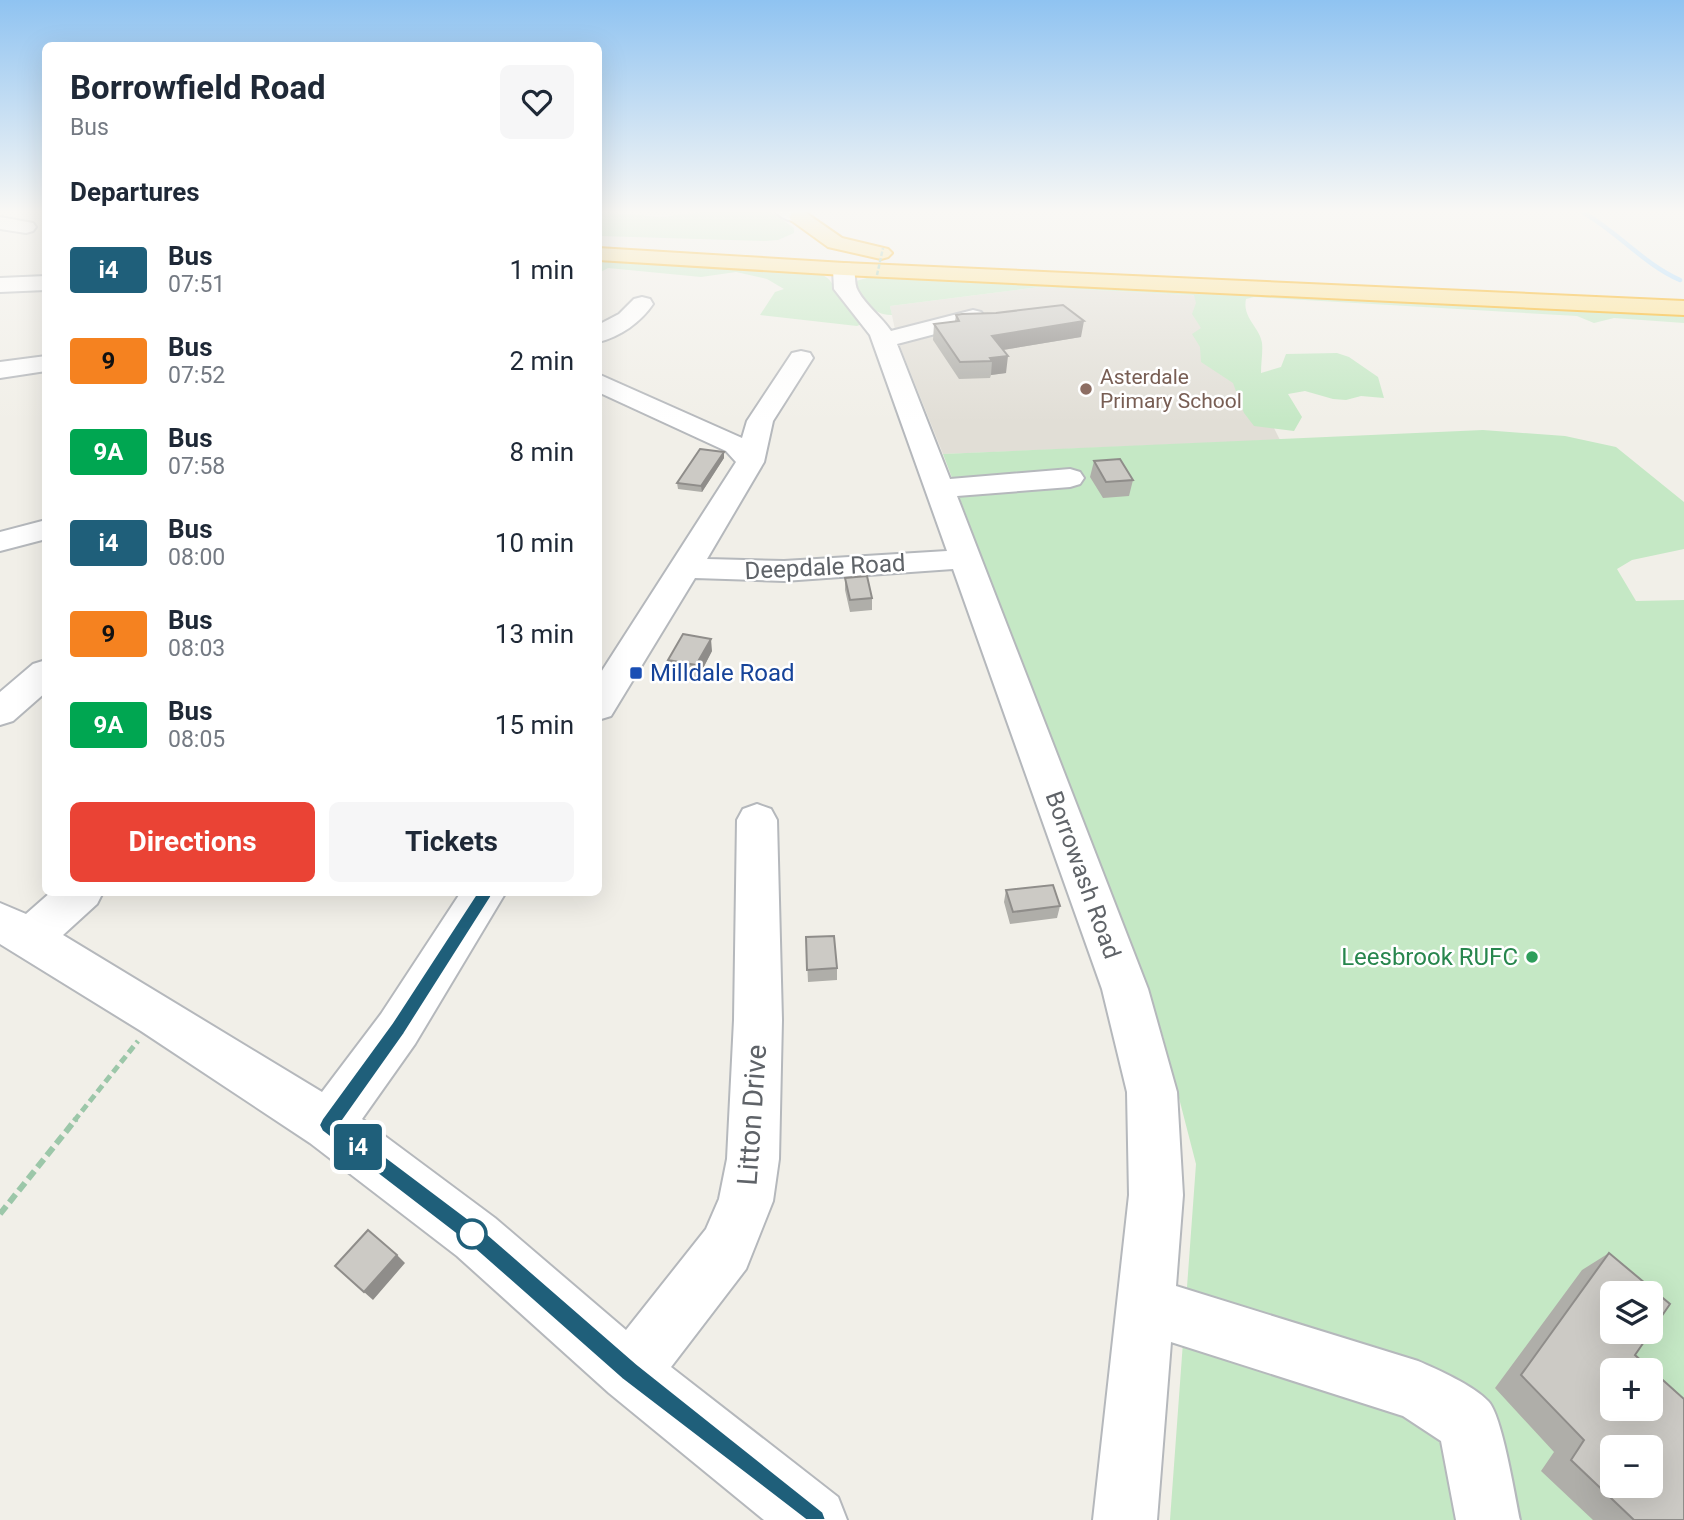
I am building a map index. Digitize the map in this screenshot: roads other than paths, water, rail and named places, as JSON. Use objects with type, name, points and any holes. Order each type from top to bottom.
[{"type":"highway","points":[[1071,281],[1684,307]]},
{"type":"highway","points":[[1346,281],[1684,298]]},
{"type":"street","name":"Borrowash Road","points":[[852,281],[844,289],[849,298],[873,319],[884,340],[941,489],[1125,989],[1152,1092],[1156,1195],[1125,1520]]},
{"type":"street","points":[[0,285],[42,283]]},
{"type":"street","points":[[602,333],[627,319],[642,304]]},
{"type":"street","points":[[884,340],[974,317]]},
{"type":"street","points":[[602,700],[734,491],[750,461],[760,421],[800,358]]},
{"type":"street","points":[[0,370],[42,364]]},
{"type":"street","points":[[602,384],[736,445],[750,461]]},
{"type":"street","points":[[706,431],[760,421]]},
{"type":"street","points":[[941,489],[1070,478]]},
{"type":"street","points":[[0,542],[42,530]]},
{"type":"street","name":"Deepdale Road","points":[[683,568],[784,571],[966,559]]},
{"type":"street","points":[[0,712],[42,675]]},
{"type":"street","name":"Litton Drive","points":[[630,1372],[726,1249],[747,1201],[753,1159],[758,1020],[756,820]]},
{"type":"street","points":[[75,896],[15,929],[158,1016],[328,1125],[476,1237],[630,1372],[814,1520]]},
{"type":"street","points":[[328,1125],[398,1029],[482,896]]},
{"type":"street","points":[[1146,1305],[1418,1391],[1468,1423],[1488,1520]]},
{"type":"place","name":"Asterdale Primary School","points":[[1086,389]]},
{"type":"place","name":"Milldale Road","points":[[636,673]]},
{"type":"place","name":"Leesbrook RUFC","points":[[1532,957]]}]
